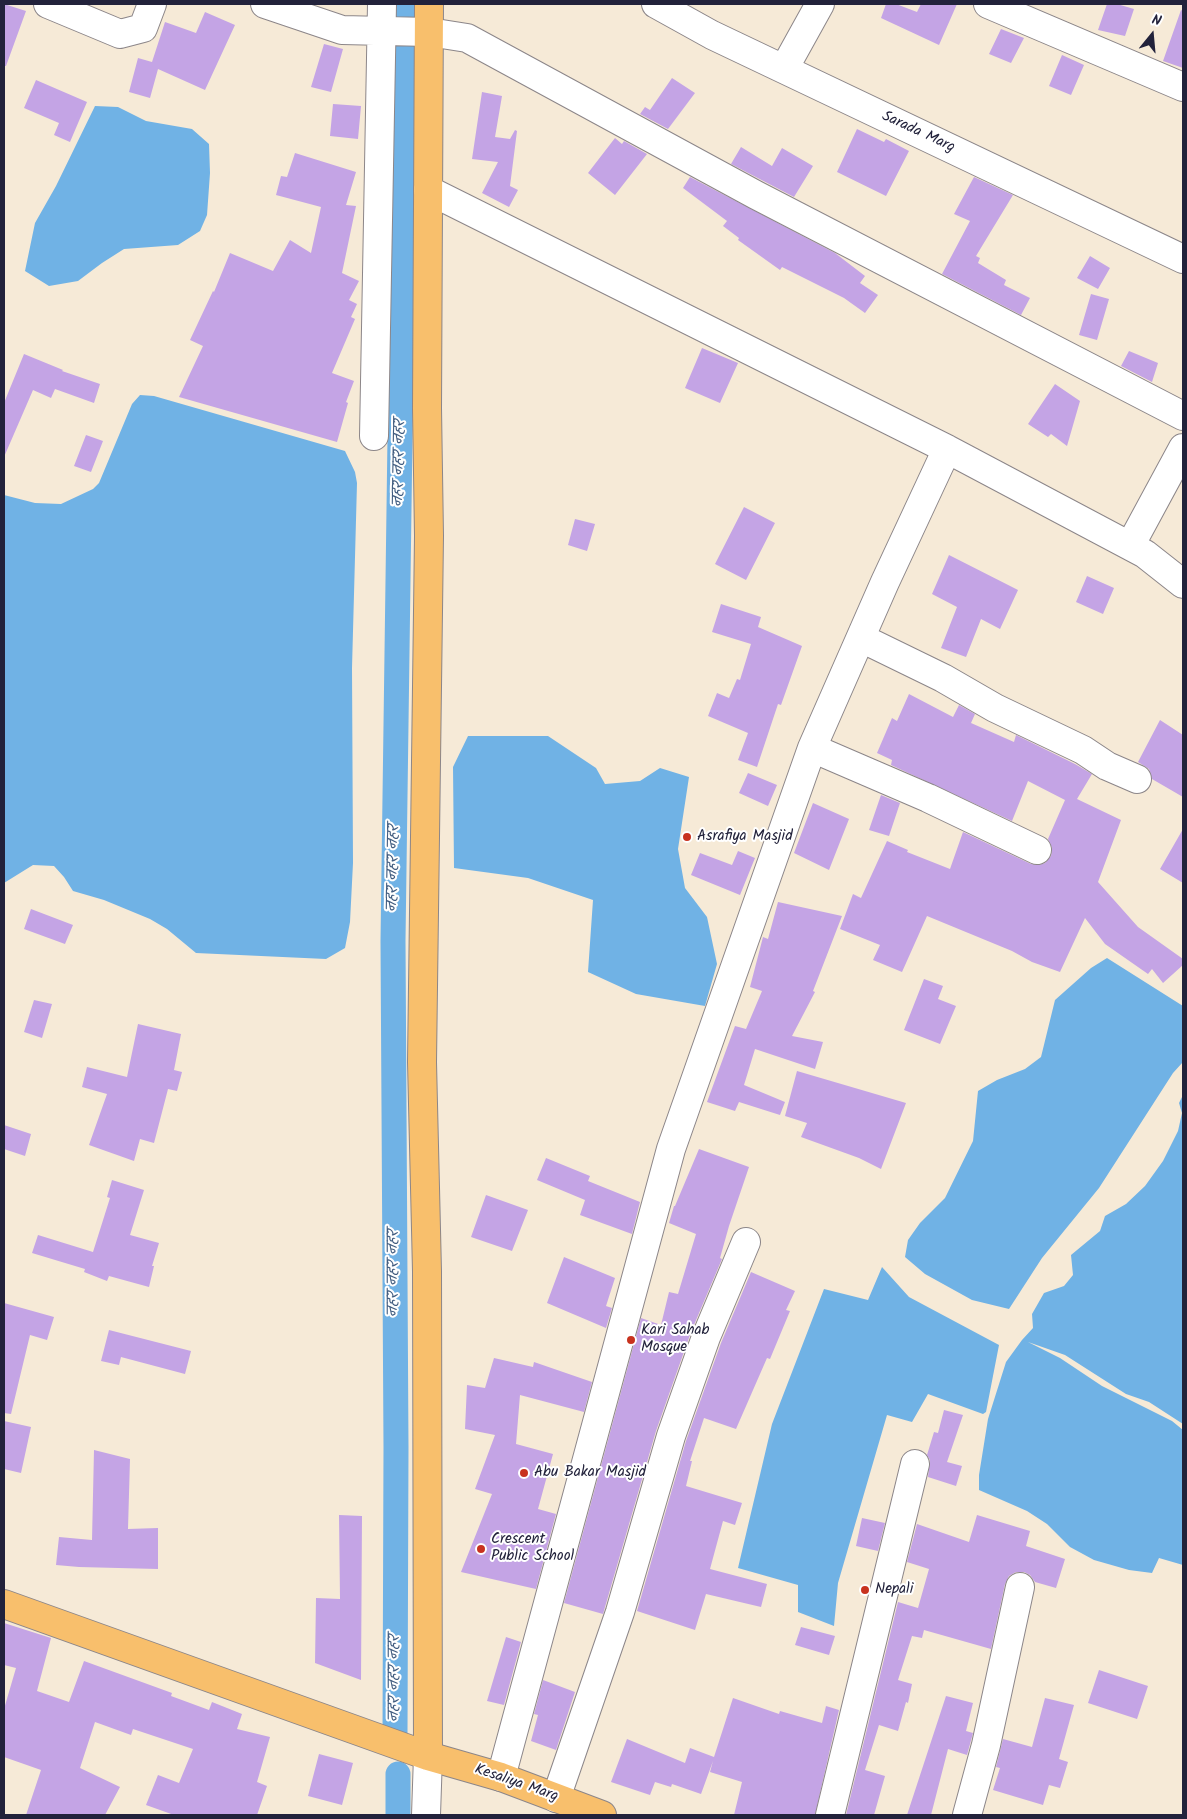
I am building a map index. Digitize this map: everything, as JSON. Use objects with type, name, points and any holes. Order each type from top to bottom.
[{"type":"main road","points":[[428,1756],[427,1271],[422,1062],[429,536],[427,408],[428,190],[424,32],[429,4]]},
{"type":"main road","name":"Kesaliya Marg","points":[[4,1604],[428,1756],[501,1777],[602,1815]]},
{"type":"street","points":[[48,4],[120,34],[143,28],[152,4]]},
{"type":"street","points":[[265,4],[342,30],[424,32],[467,38],[756,195],[1183,416]]},
{"type":"street","points":[[374,436],[385,31],[382,4]]},
{"type":"street","name":"Sarada Marg","points":[[656,4],[712,35],[1183,259]]},
{"type":"street","points":[[784,69],[820,4]]},
{"type":"street","points":[[988,4],[1183,87]]},
{"type":"street","points":[[428,190],[947,449],[1145,554],[1183,584]]},
{"type":"street","points":[[1130,546],[1183,448]]},
{"type":"street","points":[[501,1777],[671,1149],[812,748],[885,582],[947,449]]},
{"type":"street","points":[[861,638],[943,678],[995,708],[1083,750],[1107,766],[1136,778]]},
{"type":"street","points":[[812,748],[928,798],[1037,850]]},
{"type":"street","points":[[556,1798],[620,1612],[671,1436],[706,1337],[746,1242]]},
{"type":"street","points":[[830,1815],[915,1464]]},
{"type":"street","points":[[967,1815],[986,1745],[1020,1587]]},
{"type":"street","points":[[426,1815],[428,1756]]},
{"type":"water","points":[[95,106],[118,107],[146,121],[192,129],[209,144],[210,173],[207,215],[200,231],[178,245],[124,249],[78,281],[49,286],[25,271],[35,223],[56,186]]},
{"type":"water","points":[[140,395],[154,396],[345,451],[355,472],[357,483],[352,668],[353,863],[350,922],[345,948],[326,959],[196,953],[167,929],[150,919],[104,900],[73,891],[54,866],[33,865],[4,883],[4,495],[35,503],[61,504],[93,489],[99,483],[132,404]]},
{"type":"water","points":[[468,736],[548,736],[596,768],[605,784],[640,781],[660,768],[689,777],[678,849],[685,888],[707,917],[717,964],[705,1006],[636,994],[588,972],[593,900],[528,878],[454,868],[453,767]]},
{"type":"water","points":[[1107,958],[1183,1006],[1183,1062],[1173,1073],[1099,1188],[1042,1258],[1009,1309],[972,1300],[925,1274],[905,1257],[908,1240],[920,1223],[945,1198],[973,1141],[978,1091],[997,1080],[1025,1069],[1041,1057],[1055,1000],[1091,968]]},
{"type":"water","points":[[1183,1095],[1183,1424],[1149,1402],[1126,1394],[1065,1355],[1028,1342],[1060,1358],[1102,1386],[1172,1421],[1183,1430],[1183,1565],[1159,1558],[1152,1573],[1129,1570],[1094,1560],[1070,1547],[1047,1524],[1027,1511],[979,1490],[979,1475],[988,1419],[1006,1362],[1033,1328],[1032,1314],[1044,1293],[1064,1286],[1073,1275],[1071,1255],[1100,1231],[1105,1216],[1126,1204],[1145,1186],[1163,1161],[1178,1131],[1182,1113],[1179,1103]]},
{"type":"water","points":[[882,1267],[909,1297],[999,1345],[986,1412],[983,1414],[928,1394],[912,1422],[887,1415],[838,1583],[834,1626],[798,1612],[798,1585],[738,1568],[772,1424],[824,1289],[868,1300]]},
{"type":"building","points":[[4,4],[26,11],[6,66],[4,66]]},
{"type":"building","points":[[886,4],[896,4],[917,12],[921,4],[957,4],[939,45],[881,18]]},
{"type":"building","points":[[1107,4],[1117,4],[1134,9],[1125,36],[1098,30]]},
{"type":"building","points":[[1181,10],[1183,11],[1183,68],[1163,61]]},
{"type":"building","points":[[205,12],[235,25],[205,90],[158,69],[150,98],[129,92],[138,58],[152,62],[165,22],[196,33]]},
{"type":"building","points":[[1001,29],[1024,38],[1011,63],[989,54]]},
{"type":"building","points":[[324,44],[343,49],[331,92],[311,87]]},
{"type":"building","points":[[1062,55],[1084,65],[1071,95],[1049,86]]},
{"type":"building","points":[[672,78],[695,93],[668,129],[640,114],[645,107],[650,110]]},
{"type":"building","points":[[36,80],[87,102],[70,142],[54,135],[59,123],[24,108]]},
{"type":"building","points":[[482,92],[502,96],[495,137],[510,139],[515,130],[517,131],[510,186],[518,190],[509,207],[482,193],[498,162],[472,159]]},
{"type":"building","points":[[333,104],[361,106],[358,139],[330,136]]},
{"type":"building","points":[[857,129],[884,142],[886,139],[909,151],[886,196],[837,172]]},
{"type":"building","points":[[615,138],[622,144],[624,141],[647,154],[615,195],[588,173]]},
{"type":"building","points":[[741,147],[772,166],[782,148],[813,166],[794,197],[731,164]]},
{"type":"building","points":[[295,153],[356,172],[346,205],[356,206],[342,273],[359,281],[349,300],[357,304],[351,317],[355,319],[332,373],[354,381],[346,402],[348,403],[337,442],[179,397],[203,346],[190,340],[214,292],[230,253],[273,271],[290,240],[311,253],[321,207],[276,195],[281,176],[287,177]]},
{"type":"building","points":[[690,177],[835,253],[865,276],[860,283],[878,295],[865,313],[844,298],[782,267],[780,270],[738,240],[739,238],[723,226],[727,221],[683,188]]},
{"type":"building","points":[[974,177],[1013,195],[976,256],[980,258],[978,263],[1006,280],[1004,285],[1030,298],[1021,315],[942,274],[970,221],[954,214]]},
{"type":"building","points":[[1090,256],[1110,268],[1098,289],[1077,278]]},
{"type":"building","points":[[1091,294],[1109,299],[1097,340],[1079,335]]},
{"type":"building","points":[[702,348],[738,363],[720,403],[685,388]]},
{"type":"building","points":[[1129,351],[1158,363],[1152,382],[1121,366]]},
{"type":"building","points":[[24,354],[62,371],[100,384],[94,403],[55,389],[51,398],[33,390],[4,457],[4,403]]},
{"type":"building","points":[[1055,384],[1080,401],[1067,446],[1051,434],[1048,437],[1028,424]]},
{"type":"building","points":[[86,435],[103,441],[91,472],[74,466]]},
{"type":"building","points":[[744,507],[775,523],[746,580],[715,564]]},
{"type":"building","points":[[575,519],[595,524],[587,551],[568,545]]},
{"type":"building","points":[[949,555],[1018,590],[1000,629],[981,619],[966,657],[941,648],[957,607],[932,594]]},
{"type":"building","points":[[1087,576],[1114,588],[1103,614],[1076,602]]},
{"type":"building","points":[[721,604],[761,617],[758,627],[802,646],[781,705],[778,704],[757,767],[738,760],[748,733],[708,716],[717,693],[729,698],[737,679],[740,680],[751,644],[712,632]]},
{"type":"building","points":[[909,694],[953,717],[959,705],[975,714],[971,723],[1014,742],[1016,735],[1092,774],[1077,799],[1121,820],[1098,882],[1138,927],[1183,959],[1183,965],[1163,983],[1152,969],[1148,974],[1105,944],[1085,918],[1060,972],[1032,962],[1012,951],[927,916],[902,972],[873,960],[880,945],[840,929],[853,894],[861,898],[887,841],[908,850],[907,852],[950,869],[963,832],[1031,864],[1039,865],[1045,863],[1051,856],[1052,848],[1048,839],[1065,800],[1028,781],[1012,821],[891,765],[892,760],[877,753],[892,718],[897,721]]},
{"type":"building","points":[[1160,720],[1183,735],[1183,797],[1152,779],[1149,769],[1138,762]]},
{"type":"building","points":[[748,773],[777,785],[768,806],[739,793]]},
{"type":"building","points":[[881,795],[900,803],[889,836],[869,830]]},
{"type":"building","points":[[813,803],[849,819],[829,870],[794,853]]},
{"type":"building","points":[[1183,829],[1183,883],[1160,869]]},
{"type":"building","points":[[738,851],[755,858],[740,895],[691,875],[700,853],[732,865]]},
{"type":"building","points":[[778,902],[842,916],[813,991],[815,992],[792,1036],[823,1042],[815,1069],[755,1049],[744,1085],[785,1102],[780,1115],[739,1102],[735,1111],[707,1102],[735,1026],[746,1029],[762,991],[750,987],[763,937],[768,939]]},
{"type":"building","points":[[31,909],[73,925],[65,944],[24,929]]},
{"type":"building","points":[[924,979],[943,986],[938,999],[956,1006],[940,1044],[904,1030]]},
{"type":"building","points":[[34,1000],[52,1004],[42,1038],[24,1032]]},
{"type":"building","points":[[138,1024],[181,1034],[174,1070],[182,1072],[177,1091],[168,1089],[154,1143],[140,1139],[134,1161],[89,1145],[107,1094],[82,1087],[87,1067],[127,1077]]},
{"type":"building","points":[[797,1071],[906,1103],[881,1169],[859,1158],[801,1137],[807,1123],[785,1116]]},
{"type":"building","points":[[4,1125],[31,1134],[25,1156],[4,1149]]},
{"type":"building","points":[[699,1149],[749,1167],[729,1226],[720,1258],[722,1259],[691,1332],[656,1431],[603,1614],[564,1603],[641,1318],[661,1325],[669,1292],[678,1294],[696,1234],[669,1223],[674,1206]]},
{"type":"building","points":[[546,1158],[590,1176],[588,1181],[640,1202],[632,1234],[580,1215],[585,1200],[537,1180]]},
{"type":"building","points":[[112,1180],[144,1190],[130,1235],[159,1243],[152,1266],[154,1266],[149,1287],[109,1276],[107,1281],[84,1272],[85,1269],[32,1253],[38,1235],[93,1252],[110,1198],[107,1197]]},
{"type":"building","points":[[486,1195],[528,1210],[512,1251],[471,1237]]},
{"type":"building","points":[[564,1257],[615,1278],[606,1306],[612,1308],[606,1328],[547,1303]]},
{"type":"building","points":[[751,1272],[795,1291],[786,1310],[790,1311],[770,1359],[767,1358],[736,1429],[704,1418],[690,1461],[692,1461],[686,1486],[742,1503],[735,1525],[723,1521],[710,1569],[767,1584],[761,1607],[706,1594],[695,1630],[637,1611],[686,1441],[721,1343]]},
{"type":"building","points":[[4,1303],[54,1317],[47,1340],[30,1335],[11,1414],[4,1413]]},
{"type":"building","points":[[109,1330],[191,1351],[185,1374],[121,1357],[119,1365],[101,1361]]},
{"type":"building","points":[[494,1358],[533,1367],[534,1362],[592,1382],[584,1412],[520,1395],[516,1444],[553,1454],[538,1509],[556,1514],[536,1589],[461,1572],[492,1494],[475,1489],[495,1435],[465,1429],[467,1385],[485,1388]]},
{"type":"building","points":[[944,1410],[963,1415],[947,1462],[962,1466],[956,1486],[928,1477],[930,1460],[927,1455],[934,1432],[938,1433]]},
{"type":"building","points":[[4,1421],[31,1427],[21,1473],[4,1469]]},
{"type":"building","points":[[94,1450],[130,1459],[128,1529],[158,1528],[158,1569],[56,1565],[59,1537],[92,1540]]},
{"type":"building","points":[[339,1515],[362,1516],[361,1680],[315,1663],[316,1598],[340,1599]]},
{"type":"building","points":[[977,1515],[1030,1531],[1026,1546],[1065,1559],[1056,1588],[1035,1582],[1030,1575],[1024,1572],[1016,1572],[1009,1576],[1005,1584],[991,1649],[924,1630],[922,1638],[912,1636],[898,1680],[912,1684],[908,1703],[906,1702],[898,1731],[879,1725],[865,1770],[885,1776],[874,1815],[846,1815],[898,1602],[918,1608],[929,1569],[907,1562],[917,1524],[969,1542]]},
{"type":"building","points":[[862,1518],[885,1523],[878,1551],[856,1546]]},
{"type":"building","points":[[4,1623],[51,1638],[37,1691],[69,1702],[84,1661],[172,1693],[171,1696],[209,1710],[212,1702],[242,1714],[237,1729],[270,1737],[257,1782],[267,1786],[257,1815],[174,1815],[146,1805],[158,1775],[179,1783],[193,1749],[133,1729],[131,1735],[95,1722],[80,1768],[120,1787],[105,1815],[26,1815],[41,1770],[4,1757],[4,1709],[16,1668],[4,1665]]},
{"type":"building","points":[[801,1627],[835,1636],[829,1655],[795,1645]]},
{"type":"building","points":[[506,1637],[521,1642],[504,1705],[487,1701]]},
{"type":"building","points":[[1099,1670],[1148,1686],[1137,1719],[1088,1703]]},
{"type":"building","points":[[543,1680],[575,1692],[556,1750],[531,1741],[538,1715],[534,1714]]},
{"type":"building","points":[[946,1696],[973,1703],[966,1731],[973,1733],[967,1755],[948,1749],[931,1815],[907,1815]]},
{"type":"building","points":[[733,1698],[779,1714],[780,1711],[822,1723],[826,1706],[839,1710],[815,1815],[734,1815],[742,1782],[710,1772],[713,1761],[701,1794],[672,1784],[671,1787],[655,1782],[650,1795],[611,1782],[627,1739],[685,1763],[690,1748],[714,1757]]},
{"type":"building","points":[[1045,1698],[1074,1705],[1059,1759],[1068,1762],[1060,1788],[1049,1785],[1043,1805],[993,1790],[1000,1768],[996,1767],[1003,1739],[1032,1747]]},
{"type":"building","points":[[319,1754],[353,1763],[342,1805],[308,1796]]},
{"type":"waterway","name":"नहर नहर नहर","points":[[395,1734],[396,1447],[393,940],[406,4]]},
{"type":"waterway","name":"नहर नहर नहर","points":[[398,1774],[398,1815]]},
{"type":"place","name":"Asrafiya Masjid","points":[[687,837]]},
{"type":"place","name":"Kari Sahab Mosque","points":[[631,1340]]},
{"type":"place","name":"Abu Bakar Masjid","points":[[524,1473]]},
{"type":"place","name":"Crescent Public School","points":[[481,1549]]},
{"type":"place","name":"Nepali","points":[[865,1590]]}]
